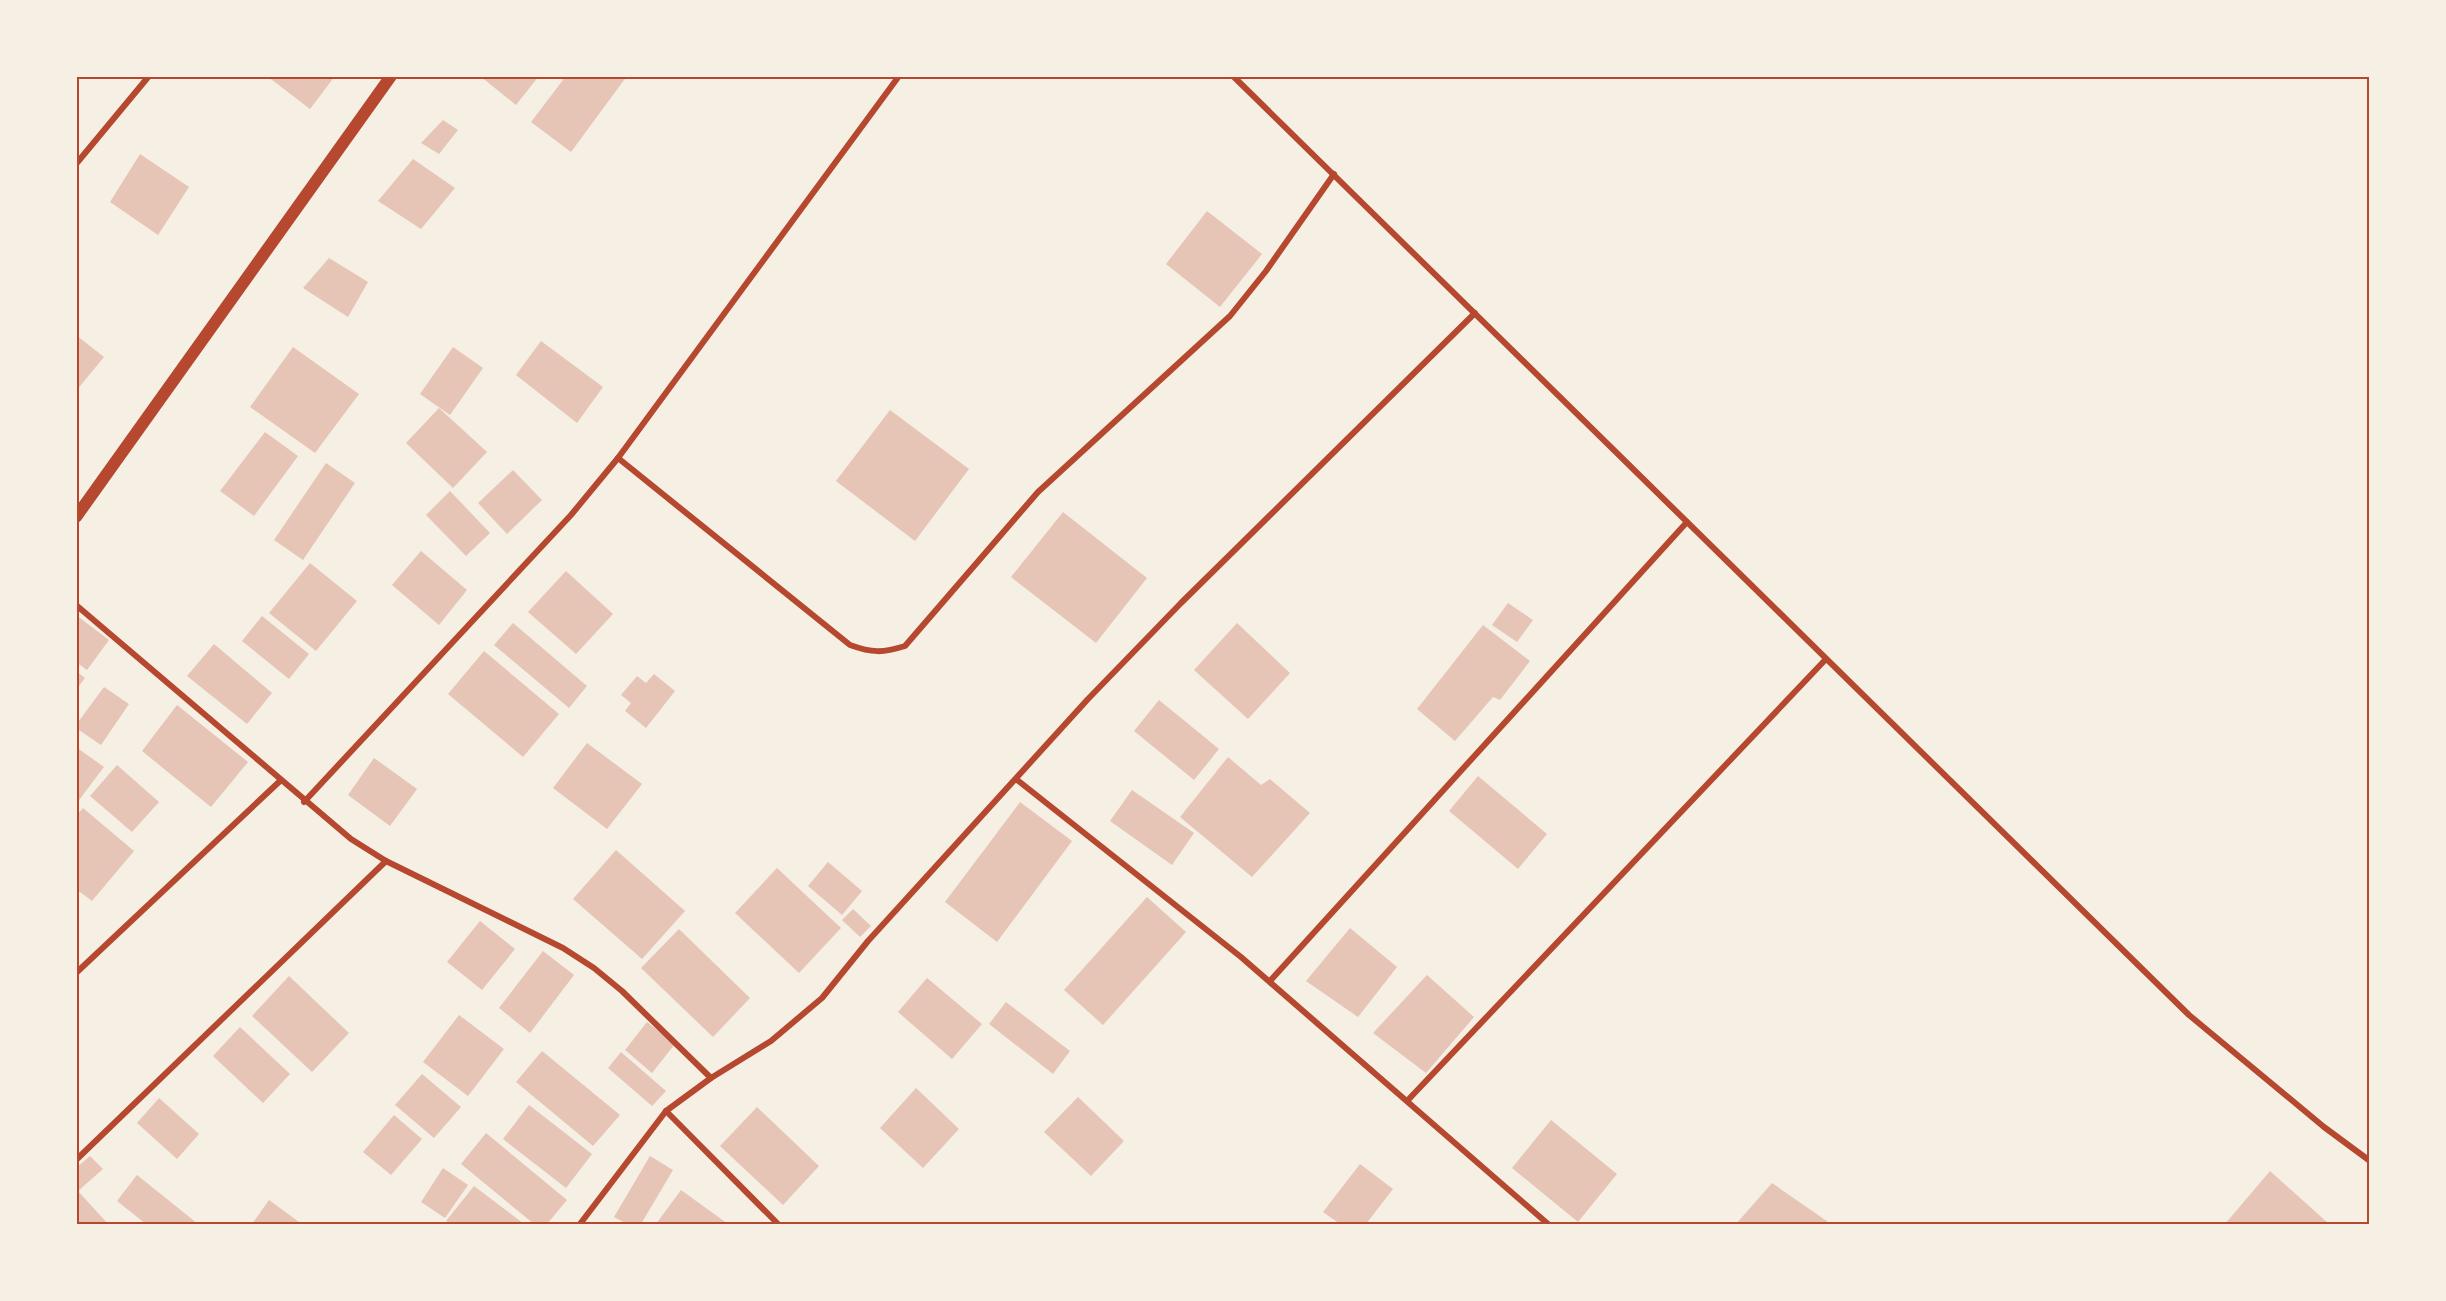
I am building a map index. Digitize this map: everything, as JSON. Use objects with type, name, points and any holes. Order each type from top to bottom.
[{"type":"main road","points":[[76,518],[391,76]]},
{"type":"street","points":[[76,164],[148,76]]},
{"type":"street","points":[[304,801],[532,558],[618,458],[899,76]]},
{"type":"street","points":[[1233,76],[2189,1015],[2324,1127],[2370,1161]]},
{"type":"street","points":[[618,458],[850,645],[871,653],[905,646],[1038,492],[1230,316],[1266,272],[1334,174]]},
{"type":"street","points":[[580,1224],[666,1111],[711,1077],[771,1041],[822,998],[868,940],[1181,603],[1474,313]]},
{"type":"street","points":[[1270,981],[1687,522]]},
{"type":"street","points":[[76,605],[280,781],[351,839],[386,861],[563,948],[594,968],[622,991],[711,1077]]},
{"type":"street","points":[[1408,1100],[1826,658]]},
{"type":"street","points":[[1016,779],[1270,981],[1548,1224]]},
{"type":"street","points":[[76,973],[280,781]]},
{"type":"street","points":[[76,1160],[386,861]]},
{"type":"street","points":[[666,1111],[778,1224]]},
{"type":"building","points":[[267,76],[335,76],[310,109]]},
{"type":"building","points":[[480,76],[539,76],[516,105]]},
{"type":"building","points":[[566,76],[627,76],[571,152],[531,122]]},
{"type":"building","points":[[443,120],[458,130],[439,154],[421,143]]},
{"type":"building","points":[[140,154],[189,187],[158,235],[110,202]]},
{"type":"building","points":[[413,159],[455,188],[421,229],[378,201]]},
{"type":"building","points":[[1207,211],[1262,254],[1220,307],[1166,264]]},
{"type":"building","points":[[329,258],[368,282],[348,317],[303,288]]},
{"type":"building","points":[[76,335],[104,357],[76,391]]},
{"type":"building","points":[[541,341],[603,387],[577,423],[516,375]]},
{"type":"building","points":[[293,347],[359,394],[315,453],[250,407]]},
{"type":"building","points":[[453,347],[483,368],[450,415],[420,394]]},
{"type":"building","points":[[439,408],[487,452],[453,488],[406,443]]},
{"type":"building","points":[[890,410],[969,469],[915,541],[836,481]]},
{"type":"building","points":[[265,432],[298,456],[254,516],[220,491]]},
{"type":"building","points":[[326,463],[355,483],[303,560],[274,540]]},
{"type":"building","points":[[513,470],[542,500],[507,534],[478,503]]},
{"type":"building","points":[[450,491],[490,533],[466,556],[426,515]]},
{"type":"building","points":[[1063,512],[1147,578],[1096,643],[1011,577]]},
{"type":"building","points":[[421,551],[467,590],[439,625],[392,585]]},
{"type":"building","points":[[310,563],[357,601],[316,651],[269,613]]},
{"type":"building","points":[[566,571],[613,614],[576,654],[528,612]]},
{"type":"building","points":[[1508,603],[1533,620],[1517,642],[1492,625]]},
{"type":"building","points":[[76,615],[109,640],[87,670],[76,662]]},
{"type":"building","points":[[262,616],[309,654],[289,679],[242,641]]},
{"type":"building","points":[[513,623],[587,686],[569,708],[494,645]]},
{"type":"building","points":[[1237,623],[1290,673],[1248,719],[1194,670]]},
{"type":"building","points":[[1483,625],[1530,661],[1500,700],[1493,697],[1455,741],[1417,709]]},
{"type":"building","points":[[214,644],[272,693],[247,724],[187,676]]},
{"type":"building","points":[[484,651],[559,714],[523,757],[448,694]]},
{"type":"building","points":[[76,671],[85,678],[76,690]]},
{"type":"building","points":[[654,674],[675,691],[646,728],[625,711],[631,703],[621,695],[637,676],[646,683]]},
{"type":"building","points":[[104,687],[129,704],[101,745],[76,728],[76,725]]},
{"type":"building","points":[[1159,700],[1219,749],[1194,780],[1134,731]]},
{"type":"building","points":[[177,705],[248,762],[211,807],[142,751]]},
{"type":"building","points":[[587,743],[642,784],[607,829],[553,788]]},
{"type":"building","points":[[76,747],[104,767],[76,804]]},
{"type":"building","points":[[1228,757],[1261,785],[1270,779],[1310,813],[1252,877],[1180,817]]},
{"type":"building","points":[[374,758],[417,789],[390,826],[348,795]]},
{"type":"building","points":[[117,765],[159,802],[132,832],[90,796]]},
{"type":"building","points":[[1478,776],[1547,834],[1518,869],[1449,811]]},
{"type":"building","points":[[1132,790],[1194,833],[1172,865],[1110,821]]},
{"type":"building","points":[[1020,802],[1072,841],[997,942],[945,902]]},
{"type":"building","points":[[83,808],[134,851],[92,901],[76,889],[76,816]]},
{"type":"building","points":[[616,850],[685,911],[642,959],[573,899]]},
{"type":"building","points":[[828,862],[862,891],[842,915],[808,886]]},
{"type":"building","points":[[777,868],[841,928],[799,973],[735,913]]},
{"type":"building","points":[[1147,897],[1186,932],[1103,1025],[1064,990]]},
{"type":"building","points":[[853,909],[871,926],[860,937],[842,920]]},
{"type":"building","points":[[480,921],[515,949],[482,990],[447,962]]},
{"type":"building","points":[[1350,928],[1397,967],[1358,1017],[1306,981]]},
{"type":"building","points":[[679,929],[750,998],[713,1037],[641,968]]},
{"type":"building","points":[[543,951],[574,975],[530,1033],[499,1008]]},
{"type":"building","points":[[1427,975],[1474,1017],[1426,1073],[1373,1033]]},
{"type":"building","points":[[289,976],[349,1033],[312,1072],[252,1016]]},
{"type":"building","points":[[927,978],[982,1024],[952,1059],[898,1012]]},
{"type":"building","points":[[1006,1002],[1070,1051],[1053,1074],[989,1024]]},
{"type":"building","points":[[459,1015],[504,1049],[468,1096],[423,1062]]},
{"type":"building","points":[[647,1022],[675,1044],[652,1073],[625,1050]]},
{"type":"building","points":[[240,1027],[290,1074],[263,1103],[213,1056]]},
{"type":"building","points":[[542,1051],[620,1115],[593,1146],[516,1082]]},
{"type":"building","points":[[621,1052],[666,1091],[652,1106],[608,1068]]},
{"type":"building","points":[[422,1074],[461,1107],[434,1138],[395,1105]]},
{"type":"building","points":[[916,1088],[959,1129],[923,1168],[880,1128]]},
{"type":"building","points":[[1078,1097],[1124,1141],[1091,1176],[1044,1132]]},
{"type":"building","points":[[159,1098],[199,1134],[177,1159],[137,1123]]},
{"type":"building","points":[[529,1105],[592,1154],[566,1188],[503,1139]]},
{"type":"building","points":[[757,1107],[819,1166],[783,1205],[720,1146]]},
{"type":"building","points":[[394,1115],[422,1139],[391,1175],[363,1152]]},
{"type":"building","points":[[1551,1120],[1617,1174],[1578,1222],[1512,1168]]},
{"type":"building","points":[[486,1133],[567,1200],[547,1224],[534,1224],[461,1164]]},
{"type":"building","points":[[90,1156],[103,1169],[78,1191],[108,1224],[76,1224],[76,1168]]},
{"type":"building","points":[[650,1156],[673,1170],[641,1224],[627,1224],[614,1217]]},
{"type":"building","points":[[1360,1164],[1393,1189],[1366,1224],[1340,1224],[1323,1212]]},
{"type":"building","points":[[443,1168],[468,1185],[445,1218],[421,1202]]},
{"type":"building","points":[[2270,1171],[2329,1224],[2225,1224]]},
{"type":"building","points":[[137,1175],[198,1224],[146,1224],[117,1201]]},
{"type":"building","points":[[1772,1183],[1831,1224],[1736,1224]]},
{"type":"building","points":[[474,1186],[524,1224],[451,1224],[446,1221]]},
{"type":"building","points":[[681,1190],[728,1224],[656,1224]]},
{"type":"building","points":[[269,1200],[299,1222],[297,1224],[252,1224]]}]
